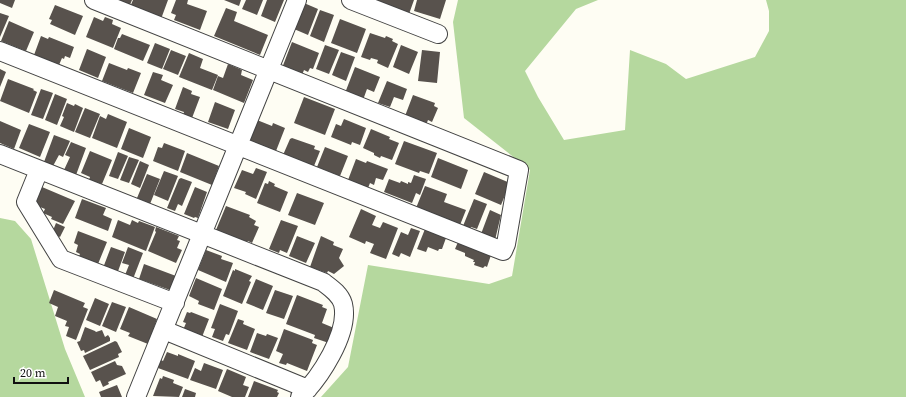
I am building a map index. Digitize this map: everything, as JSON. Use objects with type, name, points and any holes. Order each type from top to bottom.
[{"type":"street","points":[[0,51],[503,251],[506,244],[519,170],[268,71],[94,0]]},
{"type":"street","points":[[136,397],[297,0]]},
{"type":"street","points":[[351,0],[438,34]]},
{"type":"street","points":[[0,154],[203,233],[323,282],[337,293],[343,304],[344,320],[336,345],[321,372],[304,393],[164,330]]},
{"type":"street","points":[[39,170],[26,202],[61,259],[175,303]]},
{"type":"green space","points":[[458,0],[598,0],[576,9],[525,71],[538,97],[564,140],[625,130],[630,50],[666,64],[686,79],[755,57],[769,31],[769,11],[766,0],[906,0],[906,397],[321,397],[348,367],[368,265],[489,284],[512,276],[530,170],[464,118],[453,22]]},
{"type":"green space","points":[[0,218],[15,221],[31,239],[65,349],[85,397],[0,397]]},
{"type":"building","points":[[0,0],[15,0],[12,8],[0,3]]},
{"type":"building","points":[[111,0],[132,0],[129,7]]},
{"type":"building","points":[[133,0],[168,0],[161,19],[130,7]]},
{"type":"building","points":[[176,0],[188,0],[187,4],[207,11],[200,30],[174,20],[176,15],[171,13]]},
{"type":"building","points":[[224,0],[241,0],[239,6]]},
{"type":"building","points":[[246,0],[263,0],[257,15],[242,9]]},
{"type":"building","points":[[267,0],[284,0],[275,22],[261,16]]},
{"type":"building","points":[[374,0],[414,0],[409,14]]},
{"type":"building","points":[[417,0],[446,0],[440,19],[414,11]]},
{"type":"building","points":[[304,3],[318,9],[308,35],[294,29]]},
{"type":"building","points":[[55,5],[83,16],[75,35],[50,24],[52,20],[49,19]]},
{"type":"building","points":[[226,8],[237,12],[234,21],[268,35],[260,55],[214,36]]},
{"type":"building","points":[[320,10],[334,15],[324,42],[310,36]]},
{"type":"building","points":[[0,13],[9,16],[0,37]]},
{"type":"building","points":[[94,17],[103,21],[105,17],[113,20],[112,24],[121,28],[113,48],[86,37]]},
{"type":"building","points":[[340,19],[366,29],[357,53],[331,43]]},
{"type":"building","points":[[9,21],[34,32],[26,51],[1,41]]},
{"type":"building","points":[[370,33],[385,38],[386,36],[393,39],[392,41],[398,44],[388,68],[377,63],[378,60],[371,58],[370,60],[361,57]]},
{"type":"building","points":[[122,34],[150,45],[143,61],[114,49],[118,38],[120,38]]},
{"type":"building","points":[[41,36],[48,39],[49,37],[74,47],[70,58],[65,56],[64,59],[62,58],[59,65],[34,55]]},
{"type":"building","points":[[292,42],[319,53],[313,69],[310,68],[308,72],[304,70],[302,75],[282,68]]},
{"type":"building","points":[[155,43],[170,49],[162,69],[147,63]]},
{"type":"building","points":[[325,45],[339,50],[329,74],[316,69]]},
{"type":"building","points":[[401,45],[418,52],[409,74],[393,67]]},
{"type":"building","points":[[87,49],[106,57],[98,78],[79,70]]},
{"type":"building","points":[[171,50],[186,56],[178,75],[163,69]]},
{"type":"building","points":[[422,50],[440,52],[437,83],[418,81]]},
{"type":"building","points":[[341,52],[355,57],[346,81],[332,75]]},
{"type":"building","points":[[189,53],[203,59],[200,68],[218,75],[212,90],[179,77]]},
{"type":"building","points":[[109,63],[127,70],[128,68],[141,73],[133,93],[102,81]]},
{"type":"building","points":[[228,64],[242,70],[241,75],[253,80],[244,103],[213,90],[218,76],[223,78]]},
{"type":"building","points":[[355,67],[380,77],[374,92],[367,89],[363,100],[345,93]]},
{"type":"building","points":[[0,69],[6,72],[0,87]]},
{"type":"building","points":[[153,72],[163,75],[161,80],[173,85],[165,103],[144,95]]},
{"type":"building","points":[[8,79],[34,89],[33,90],[37,92],[29,113],[0,101]]},
{"type":"building","points":[[387,81],[407,89],[403,100],[394,97],[390,107],[378,103]]},
{"type":"building","points":[[183,87],[192,91],[191,94],[200,97],[192,118],[183,115],[184,112],[175,109]]},
{"type":"building","points":[[41,89],[53,93],[43,119],[31,115]]},
{"type":"building","points":[[55,94],[67,99],[57,125],[45,120]]},
{"type":"building","points":[[413,95],[435,103],[434,106],[438,108],[432,122],[428,120],[426,125],[405,116]]},
{"type":"building","points":[[304,97],[335,109],[325,135],[294,123]]},
{"type":"building","points":[[215,102],[235,110],[228,129],[208,122]]},
{"type":"building","points":[[67,103],[74,106],[75,104],[83,108],[74,132],[60,126],[64,117],[62,116]]},
{"type":"building","points":[[85,108],[100,114],[90,138],[75,132]]},
{"type":"building","points":[[108,114],[127,122],[117,148],[92,138],[100,116],[106,119]]},
{"type":"building","points":[[344,119],[366,128],[360,145],[352,142],[351,145],[331,137],[336,124],[341,126]]},
{"type":"building","points":[[257,120],[272,126],[273,123],[285,128],[276,151],[249,141]]},
{"type":"building","points":[[0,121],[21,130],[14,149],[0,143]]},
{"type":"building","points":[[29,124],[50,132],[40,157],[19,148]]},
{"type":"building","points":[[129,128],[151,137],[143,158],[121,149]]},
{"type":"building","points":[[371,129],[390,137],[389,139],[399,143],[392,160],[381,156],[380,158],[374,155],[374,153],[363,148]]},
{"type":"building","points":[[54,135],[70,141],[63,157],[59,155],[53,166],[44,162]]},
{"type":"building","points":[[292,138],[315,146],[314,149],[320,151],[314,166],[295,161],[295,159],[283,155],[290,139]]},
{"type":"building","points":[[404,141],[437,153],[429,174],[420,171],[419,173],[395,164]]},
{"type":"building","points":[[71,142],[86,148],[76,175],[64,170],[70,157],[65,155]]},
{"type":"building","points":[[164,143],[185,151],[178,171],[153,161],[158,147],[162,148]]},
{"type":"building","points":[[325,147],[348,156],[340,176],[317,167]]},
{"type":"building","points":[[90,151],[112,160],[102,184],[89,180],[90,177],[81,173]]},
{"type":"building","points":[[118,152],[128,156],[118,179],[109,176]]},
{"type":"building","points":[[187,153],[219,166],[212,185],[180,172]]},
{"type":"building","points":[[129,157],[139,160],[129,183],[120,180]]},
{"type":"building","points":[[438,158],[468,170],[461,189],[431,177]]},
{"type":"building","points":[[356,159],[366,163],[367,161],[388,169],[383,180],[376,178],[374,185],[370,183],[368,188],[348,180]]},
{"type":"building","points":[[140,161],[149,165],[140,188],[131,184]]},
{"type":"building","points":[[256,168],[267,172],[256,199],[245,194],[246,192],[234,188],[242,170],[253,174]]},
{"type":"building","points":[[164,171],[178,176],[168,201],[154,195]]},
{"type":"building","points":[[484,172],[510,183],[501,205],[475,194]]},
{"type":"building","points":[[147,174],[160,179],[150,204],[137,198]]},
{"type":"building","points":[[414,175],[426,179],[420,195],[416,193],[412,203],[384,192],[389,179],[408,184],[408,182],[411,183]]},
{"type":"building","points":[[181,178],[192,182],[182,206],[178,204],[175,211],[167,208],[179,179]]},
{"type":"building","points":[[269,181],[275,184],[274,186],[288,192],[280,212],[257,203],[265,183],[268,184]]},
{"type":"building","points":[[425,186],[447,194],[444,202],[466,210],[460,225],[416,208]]},
{"type":"building","points":[[42,187],[75,201],[63,224],[51,219],[52,217],[43,213],[45,209],[35,205]]},
{"type":"building","points":[[195,187],[207,192],[198,218],[184,214]]},
{"type":"building","points":[[297,193],[324,203],[315,225],[288,215]]},
{"type":"building","points":[[82,199],[106,208],[103,215],[112,219],[108,231],[75,218]]},
{"type":"building","points":[[474,199],[487,204],[477,229],[471,227],[470,229],[463,226]]},
{"type":"building","points":[[226,206],[250,215],[249,217],[256,221],[254,225],[259,227],[252,243],[216,230]]},
{"type":"building","points":[[361,209],[376,216],[372,225],[380,228],[383,222],[398,228],[386,259],[370,253],[374,244],[366,241],[365,244],[349,237]]},
{"type":"building","points":[[490,210],[501,215],[495,240],[481,234]]},
{"type":"building","points":[[118,220],[130,225],[132,220],[138,223],[139,221],[155,227],[146,251],[112,237]]},
{"type":"building","points":[[281,220],[298,226],[287,253],[280,250],[279,253],[269,249]]},
{"type":"building","points":[[56,223],[65,227],[60,237],[52,233]]},
{"type":"building","points":[[156,227],[179,236],[177,240],[180,241],[177,248],[182,250],[176,263],[148,251],[156,232]]},
{"type":"building","points":[[411,228],[420,231],[410,257],[401,253],[399,257],[392,254],[401,232],[408,235]]},
{"type":"building","points":[[425,229],[446,238],[442,249],[439,249],[438,251],[428,247],[426,252],[417,249]]},
{"type":"building","points":[[78,231],[107,242],[98,264],[79,256],[80,254],[76,252],[78,245],[74,243]]},
{"type":"building","points":[[297,236],[315,243],[306,263],[289,256]]},
{"type":"building","points":[[321,236],[334,242],[333,245],[343,249],[339,258],[344,266],[334,274],[310,267]]},
{"type":"building","points":[[458,242],[491,255],[487,267],[485,266],[483,268],[474,265],[474,260],[465,256],[465,253],[455,249]]},
{"type":"building","points":[[111,247],[125,252],[117,274],[103,268]]},
{"type":"building","points":[[128,247],[143,253],[133,279],[125,275],[129,265],[122,263]]},
{"type":"building","points":[[206,250],[222,256],[221,259],[233,263],[226,282],[198,270]]},
{"type":"building","points":[[144,264],[176,276],[170,290],[139,279]]},
{"type":"building","points":[[235,269],[252,276],[242,304],[223,296],[233,270],[235,271]]},
{"type":"building","points":[[196,278],[222,289],[214,310],[198,304],[199,301],[189,296]]},
{"type":"building","points":[[256,279],[273,286],[263,310],[246,303]]},
{"type":"building","points":[[54,290],[85,303],[83,307],[88,309],[76,340],[66,336],[69,327],[65,326],[67,321],[55,316],[58,307],[49,303]]},
{"type":"building","points":[[275,290],[293,296],[284,319],[266,313]]},
{"type":"building","points":[[297,295],[323,305],[322,307],[327,309],[322,323],[334,328],[329,343],[314,338],[315,335],[286,324]]},
{"type":"building","points":[[95,298],[109,304],[100,326],[86,320]]},
{"type":"building","points":[[112,302],[126,307],[116,332],[102,326]]},
{"type":"building","points":[[220,304],[238,311],[229,335],[226,334],[223,341],[212,337],[215,329],[211,328]]},
{"type":"building","points":[[129,307],[157,319],[148,344],[128,336],[130,333],[120,329]]},
{"type":"building","points":[[187,312],[191,312],[209,319],[202,337],[183,330],[186,323],[183,322]]},
{"type":"building","points":[[238,319],[244,321],[243,324],[255,329],[247,350],[228,343]]},
{"type":"building","points":[[85,327],[96,332],[102,330],[105,337],[108,335],[110,341],[85,353],[84,350],[81,351],[77,342],[80,341]]},
{"type":"building","points":[[284,329],[313,340],[312,343],[317,345],[307,371],[287,363],[286,365],[279,363],[283,354],[276,351]]},
{"type":"building","points":[[257,333],[266,336],[267,334],[278,338],[269,359],[250,352]]},
{"type":"building","points":[[115,341],[122,352],[118,354],[119,357],[90,370],[83,356]]},
{"type":"building","points":[[167,352],[178,356],[178,354],[195,361],[188,379],[158,368],[161,360],[163,361]]},
{"type":"building","points":[[115,361],[117,365],[122,366],[126,374],[108,382],[109,384],[103,387],[100,380],[96,382],[91,372]]},
{"type":"building","points":[[204,363],[223,370],[216,389],[190,380],[195,368],[201,371]]},
{"type":"building","points":[[227,369],[246,377],[243,385],[249,387],[245,397],[232,397],[218,391]]},
{"type":"building","points":[[163,376],[174,380],[173,383],[183,387],[179,397],[153,396],[160,378],[162,379]]},
{"type":"building","points":[[254,381],[278,390],[277,392],[279,393],[277,397],[248,397]]},
{"type":"building","points":[[117,385],[122,397],[101,397],[99,392]]},
{"type":"building","points":[[185,389],[196,393],[195,397],[182,397]]}]
